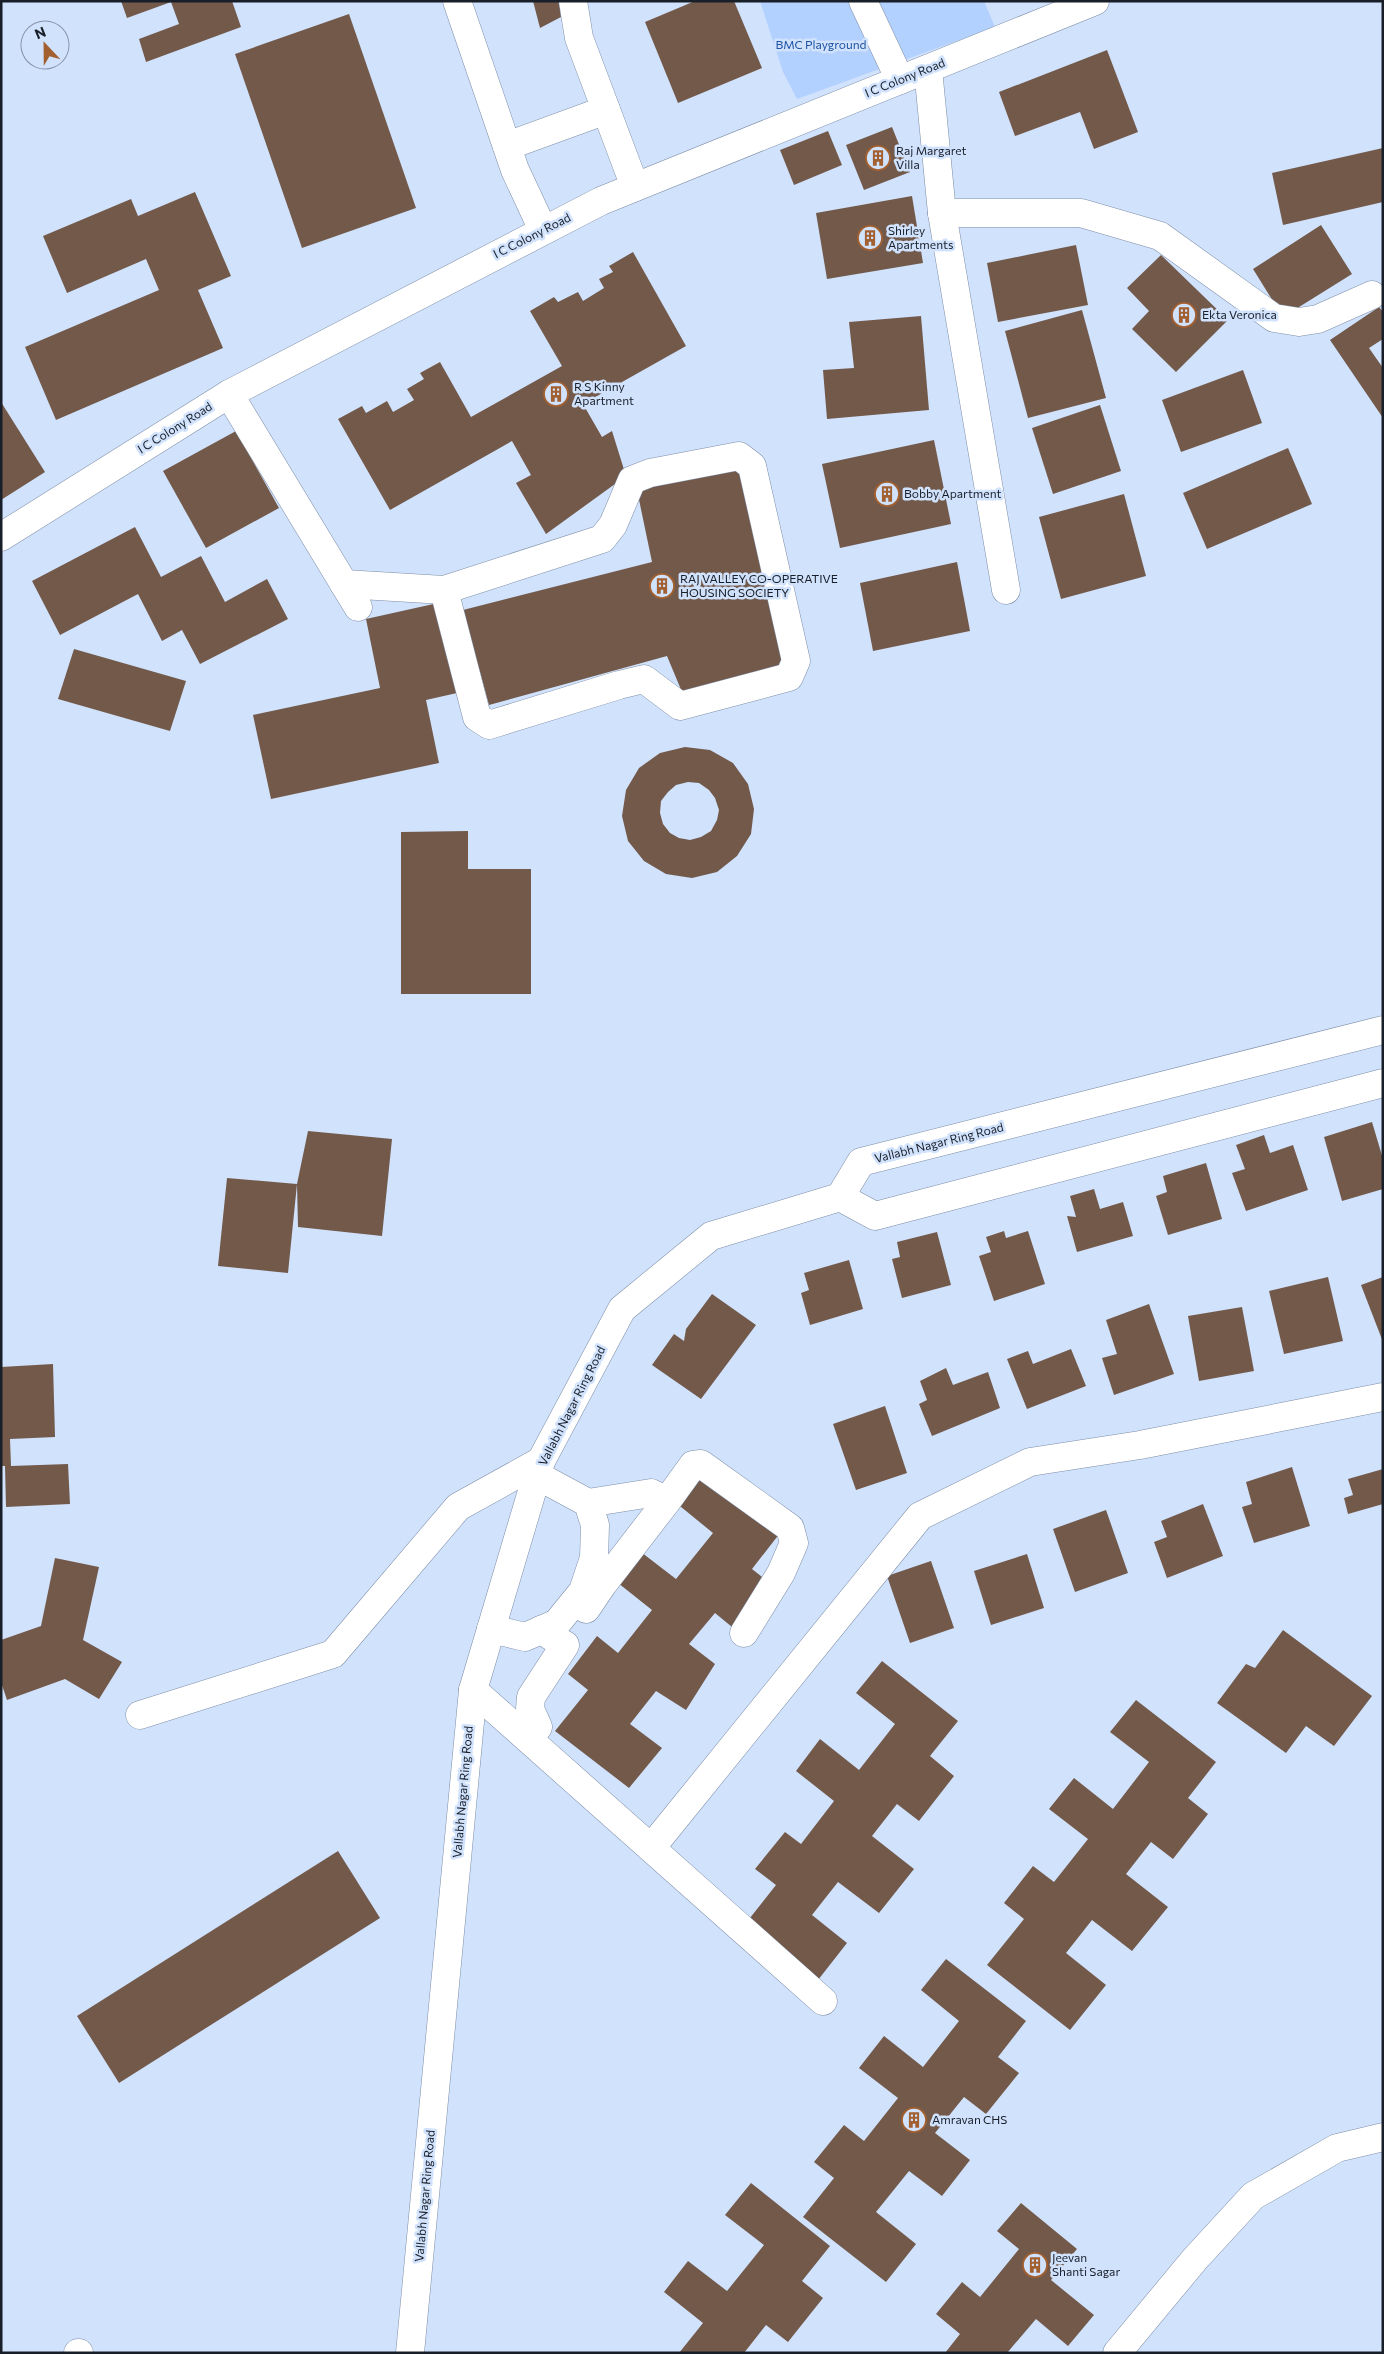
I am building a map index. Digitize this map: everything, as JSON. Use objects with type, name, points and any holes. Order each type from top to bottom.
[{"type":"street","points":[[458,1],[515,170],[543,230]]},
{"type":"street","points":[[573,1],[579,38],[635,188]]},
{"type":"street","points":[[863,1],[900,80]]},
{"type":"street","name":"I C Colony Road","points":[[1,537],[229,394],[601,201],[1096,1]]},
{"type":"street","points":[[928,69],[942,213],[1006,590]]},
{"type":"street","points":[[507,146],[606,110]]},
{"type":"street","points":[[942,213],[1081,213],[1160,236],[1274,318],[1299,322],[1318,319],[1372,295]]},
{"type":"street","points":[[229,394],[358,607]]},
{"type":"street","points":[[344,584],[444,590],[602,539],[613,525],[632,480],[650,473],[739,456],[752,466],[796,661],[789,677],[680,706],[644,679],[489,725],[476,717],[444,590]]},
{"type":"street","name":"Vallabh Nagar Ring Road","points":[[410,2353],[473,1690],[539,1468],[622,1309],[711,1236],[840,1197],[861,1162],[1383,1030]]},
{"type":"street","points":[[840,1197],[875,1216],[1383,1083]]},
{"type":"street","points":[[651,1848],[920,1516],[1030,1462],[1140,1445],[1383,1396]]},
{"type":"street","points":[[581,1617],[603,1584],[693,1465],[701,1464],[790,1528],[794,1543],[781,1573],[744,1633]]},
{"type":"street","points":[[140,1715],[333,1654],[458,1507],[539,1468],[588,1503],[595,1524],[594,1558],[583,1591],[557,1623],[525,1637],[491,1629]]},
{"type":"street","points":[[588,1503],[651,1493],[668,1500]]},
{"type":"street","points":[[538,1727],[530,1709],[531,1697],[565,1645],[541,1630]]},
{"type":"street","points":[[473,1690],[823,2001]]},
{"type":"street","points":[[1117,2353],[1195,2259],[1253,2196],[1337,2148],[1383,2137]]},
{"type":"green space","name":"BMC Playground","points":[[760,1],[984,1],[995,27],[797,99],[783,72]]},
{"type":"building","points":[[121,1],[232,1],[241,27],[146,62],[139,39],[179,24],[171,2],[127,18]]},
{"type":"building","points":[[533,1],[559,1],[561,17],[540,28]]},
{"type":"building","points":[[695,1],[734,1],[762,68],[678,103],[645,22]]},
{"type":"building","points":[[349,14],[416,208],[302,248],[235,54]]},
{"type":"building","points":[[1107,50],[1138,132],[1094,149],[1080,112],[1015,136],[999,92]]},
{"type":"building","name":"Raj Margaret Villa","points":[[892,127],[910,172],[864,190],[846,145]]},
{"type":"building","points":[[828,131],[842,165],[794,185],[780,150]]},
{"type":"building","points":[[1383,148],[1383,202],[1283,225],[1272,173]]},
{"type":"building","points":[[195,192],[231,276],[198,290],[223,348],[56,420],[25,347],[159,290],[146,259],[67,293],[43,236],[131,199],[138,216]]},
{"type":"building","name":"Shirley Apartments","points":[[912,196],[923,263],[827,279],[816,213]]},
{"type":"building","points":[[1321,225],[1352,274],[1283,317],[1253,269]]},
{"type":"building","points":[[1076,245],[1088,305],[998,322],[987,263]]},
{"type":"building","name":"R S Kinny Apartment","points":[[633,252],[686,346],[583,404],[602,437],[612,431],[626,476],[546,534],[516,483],[531,475],[512,441],[390,510],[338,419],[362,406],[366,413],[387,401],[393,412],[414,400],[407,389],[424,379],[420,373],[440,362],[471,417],[562,366],[530,311],[554,297],[558,302],[578,292],[583,301],[604,288],[599,279],[613,272],[609,266]]},
{"type":"building","name":"Ekta Veronica","points":[[1161,255],[1228,320],[1176,372],[1132,329],[1149,311],[1127,288]]},
{"type":"building","points":[[1379,307],[1383,312],[1383,339],[1369,348],[1383,368],[1383,418],[1330,340]]},
{"type":"building","points":[[1082,310],[1106,398],[1028,418],[1005,331]]},
{"type":"building","points":[[921,316],[929,410],[827,419],[823,370],[854,368],[849,322]]},
{"type":"building","points":[[1243,370],[1262,423],[1181,452],[1162,400]]},
{"type":"building","points":[[1,402],[45,472],[1,500]]},
{"type":"building","points":[[1100,405],[1121,471],[1053,494],[1032,428]]},
{"type":"building","points":[[236,431],[279,508],[206,548],[163,471]]},
{"type":"building","name":"Bobby Apartment","points":[[934,440],[951,524],[840,548],[822,464]]},
{"type":"building","points":[[1288,448],[1312,504],[1207,549],[1183,493]]},
{"type":"building","name":"RAJ VALLEY CO-OPERATIVE HOUSING SOCIETY","points":[[739,469],[784,665],[682,692],[667,656],[489,705],[463,610],[652,562],[637,490]]},
{"type":"building","points":[[1124,494],[1146,576],[1061,599],[1039,517]]},
{"type":"building","points":[[135,527],[161,577],[201,556],[225,602],[267,579],[288,619],[200,664],[182,630],[162,641],[138,594],[60,635],[32,581]]},
{"type":"building","points":[[957,562],[970,631],[873,651],[860,583]]},
{"type":"building","points":[[438,603],[457,693],[426,700],[439,763],[271,799],[253,715],[380,688],[366,619]]},
{"type":"building","points":[[74,649],[186,681],[170,731],[58,699]]},
{"type":"building","points":[[685,747],[710,750],[733,763],[748,784],[754,809],[751,834],[737,856],[717,872],[692,878],[666,874],[644,861],[628,841],[622,816],[626,790],[639,768],[660,753]],"holes":[[[688,782],[699,783],[709,790],[715,798],[719,810],[717,820],[711,831],[701,837],[690,840],[679,838],[670,833],[663,824],[660,813],[661,801],[676,785]]]},
{"type":"building","points":[[468,831],[468,869],[531,869],[531,994],[401,994],[401,832]]},
{"type":"building","points":[[1372,1122],[1383,1159],[1383,1189],[1342,1201],[1324,1137]]},
{"type":"building","points":[[308,1131],[392,1139],[382,1236],[298,1227],[297,1184]]},
{"type":"building","points":[[1264,1135],[1270,1153],[1293,1145],[1308,1190],[1246,1211],[1232,1173],[1245,1169],[1236,1145]]},
{"type":"building","points":[[1206,1163],[1222,1219],[1168,1235],[1156,1196],[1167,1192],[1163,1176]]},
{"type":"building","points":[[227,1178],[297,1184],[288,1273],[218,1266]]},
{"type":"building","points":[[1094,1189],[1100,1209],[1123,1202],[1133,1236],[1077,1252],[1067,1216],[1076,1217],[1070,1196]]},
{"type":"building","points":[[1004,1231],[1006,1238],[1028,1231],[1045,1284],[994,1301],[979,1256],[991,1252],[986,1237]]},
{"type":"building","points":[[937,1232],[951,1285],[902,1298],[892,1259],[900,1257],[897,1242]]},
{"type":"building","points":[[849,1260],[863,1309],[810,1325],[801,1293],[809,1290],[804,1273]]},
{"type":"building","points":[[1328,1277],[1343,1341],[1284,1354],[1269,1291]]},
{"type":"building","points":[[1383,1277],[1383,1342],[1361,1285]]},
{"type":"building","points":[[712,1294],[756,1325],[701,1399],[652,1365],[674,1334],[684,1341],[686,1329]]},
{"type":"building","points":[[1149,1304],[1174,1374],[1114,1395],[1102,1358],[1117,1354],[1106,1320]]},
{"type":"building","points":[[1242,1307],[1254,1371],[1199,1381],[1188,1316]]},
{"type":"building","points":[[1071,1349],[1086,1386],[1027,1409],[1007,1359],[1028,1351],[1033,1364]]},
{"type":"building","points":[[53,1364],[55,1437],[10,1439],[11,1466],[68,1464],[70,1504],[6,1507],[5,1466],[1,1466],[1,1367]]},
{"type":"building","points":[[946,1368],[953,1385],[988,1372],[1000,1408],[932,1436],[919,1404],[927,1400],[920,1381]]},
{"type":"building","points":[[885,1406],[907,1473],[856,1490],[833,1424]]},
{"type":"building","points":[[1292,1467],[1310,1526],[1254,1543],[1242,1507],[1252,1504],[1246,1482]]},
{"type":"building","points":[[1383,1469],[1383,1504],[1348,1514],[1344,1498],[1353,1495],[1348,1479]]},
{"type":"building","points":[[700,1470],[780,1533],[752,1569],[767,1581],[732,1627],[715,1613],[689,1644],[715,1664],[686,1710],[656,1691],[630,1724],[662,1748],[629,1788],[555,1731],[588,1690],[568,1674],[597,1636],[618,1653],[652,1610],[613,1579],[637,1549],[676,1579],[713,1533],[675,1502]]},
{"type":"building","points":[[1203,1504],[1223,1556],[1167,1578],[1154,1542],[1167,1537],[1161,1521]]},
{"type":"building","points":[[1106,1510],[1128,1573],[1075,1592],[1053,1529]]},
{"type":"building","points":[[1027,1554],[1044,1608],[991,1625],[974,1571]]},
{"type":"building","points":[[55,1558],[99,1567],[83,1640],[122,1662],[99,1699],[65,1679],[7,1700],[1,1682],[1,1640],[41,1626]]},
{"type":"building","points":[[931,1561],[954,1628],[910,1643],[887,1576]]},
{"type":"building","points":[[1283,1630],[1372,1696],[1334,1746],[1306,1726],[1286,1753],[1217,1703],[1246,1664],[1255,1668]]},
{"type":"building","points":[[882,1661],[958,1721],[930,1756],[954,1776],[919,1821],[897,1804],[872,1836],[914,1869],[879,1913],[838,1882],[812,1915],[847,1943],[818,1980],[746,1923],[776,1885],[755,1869],[785,1832],[801,1844],[834,1801],[796,1771],[820,1739],[859,1770],[895,1724],[856,1693]]},
{"type":"building","points":[[1136,1700],[1216,1762],[1188,1798],[1208,1814],[1173,1859],[1151,1842],[1126,1874],[1168,1907],[1132,1951],[1092,1920],[1066,1953],[1106,1985],[1070,2030],[987,1965],[1024,1919],[1004,1903],[1033,1866],[1054,1882],[1088,1839],[1049,1809],[1074,1778],[1113,1809],[1149,1762],[1110,1732]]},
{"type":"building","points":[[338,1851],[380,1918],[119,2083],[77,2016]]},
{"type":"building","name":"Amravan CHS","points":[[946,1959],[1026,2021],[998,2057],[1019,2073],[986,2114],[964,2097],[935,2133],[970,2160],[942,2196],[909,2171],[876,2212],[916,2244],[886,2282],[803,2217],[834,2178],[814,2162],[844,2125],[864,2141],[898,2098],[859,2068],[884,2036],[923,2067],[959,2021],[921,1990]]},
{"type":"building","points":[[751,2183],[830,2246],[802,2281],[823,2298],[788,2342],[766,2325],[744,2353],[679,2353],[703,2323],[664,2292],[688,2261],[727,2291],[764,2245],[725,2215]]},
{"type":"building","name":"Jeevan Shanti Sagar","points":[[1021,2203],[1077,2249],[1051,2280],[1094,2315],[1068,2346],[1036,2319],[1007,2353],[945,2353],[960,2334],[936,2314],[962,2282],[980,2297],[1019,2249],[997,2231]]},
{"type":"place","name":"Raj Margaret Villa","points":[[878,158]]},
{"type":"place","name":"Shirley Apartments","points":[[870,238]]},
{"type":"place","name":"Ekta Veronica","points":[[1184,315]]},
{"type":"place","name":"R S Kinny Apartment","points":[[556,394]]},
{"type":"place","name":"Bobby Apartment","points":[[887,494]]},
{"type":"place","name":"RAJ VALLEY CO-OPERATIVE HOUSING SOCIETY","points":[[662,586]]},
{"type":"place","name":"Amravan CHS","points":[[914,2120]]},
{"type":"place","name":"Jeevan Shanti Sagar","points":[[1035,2265]]}]
